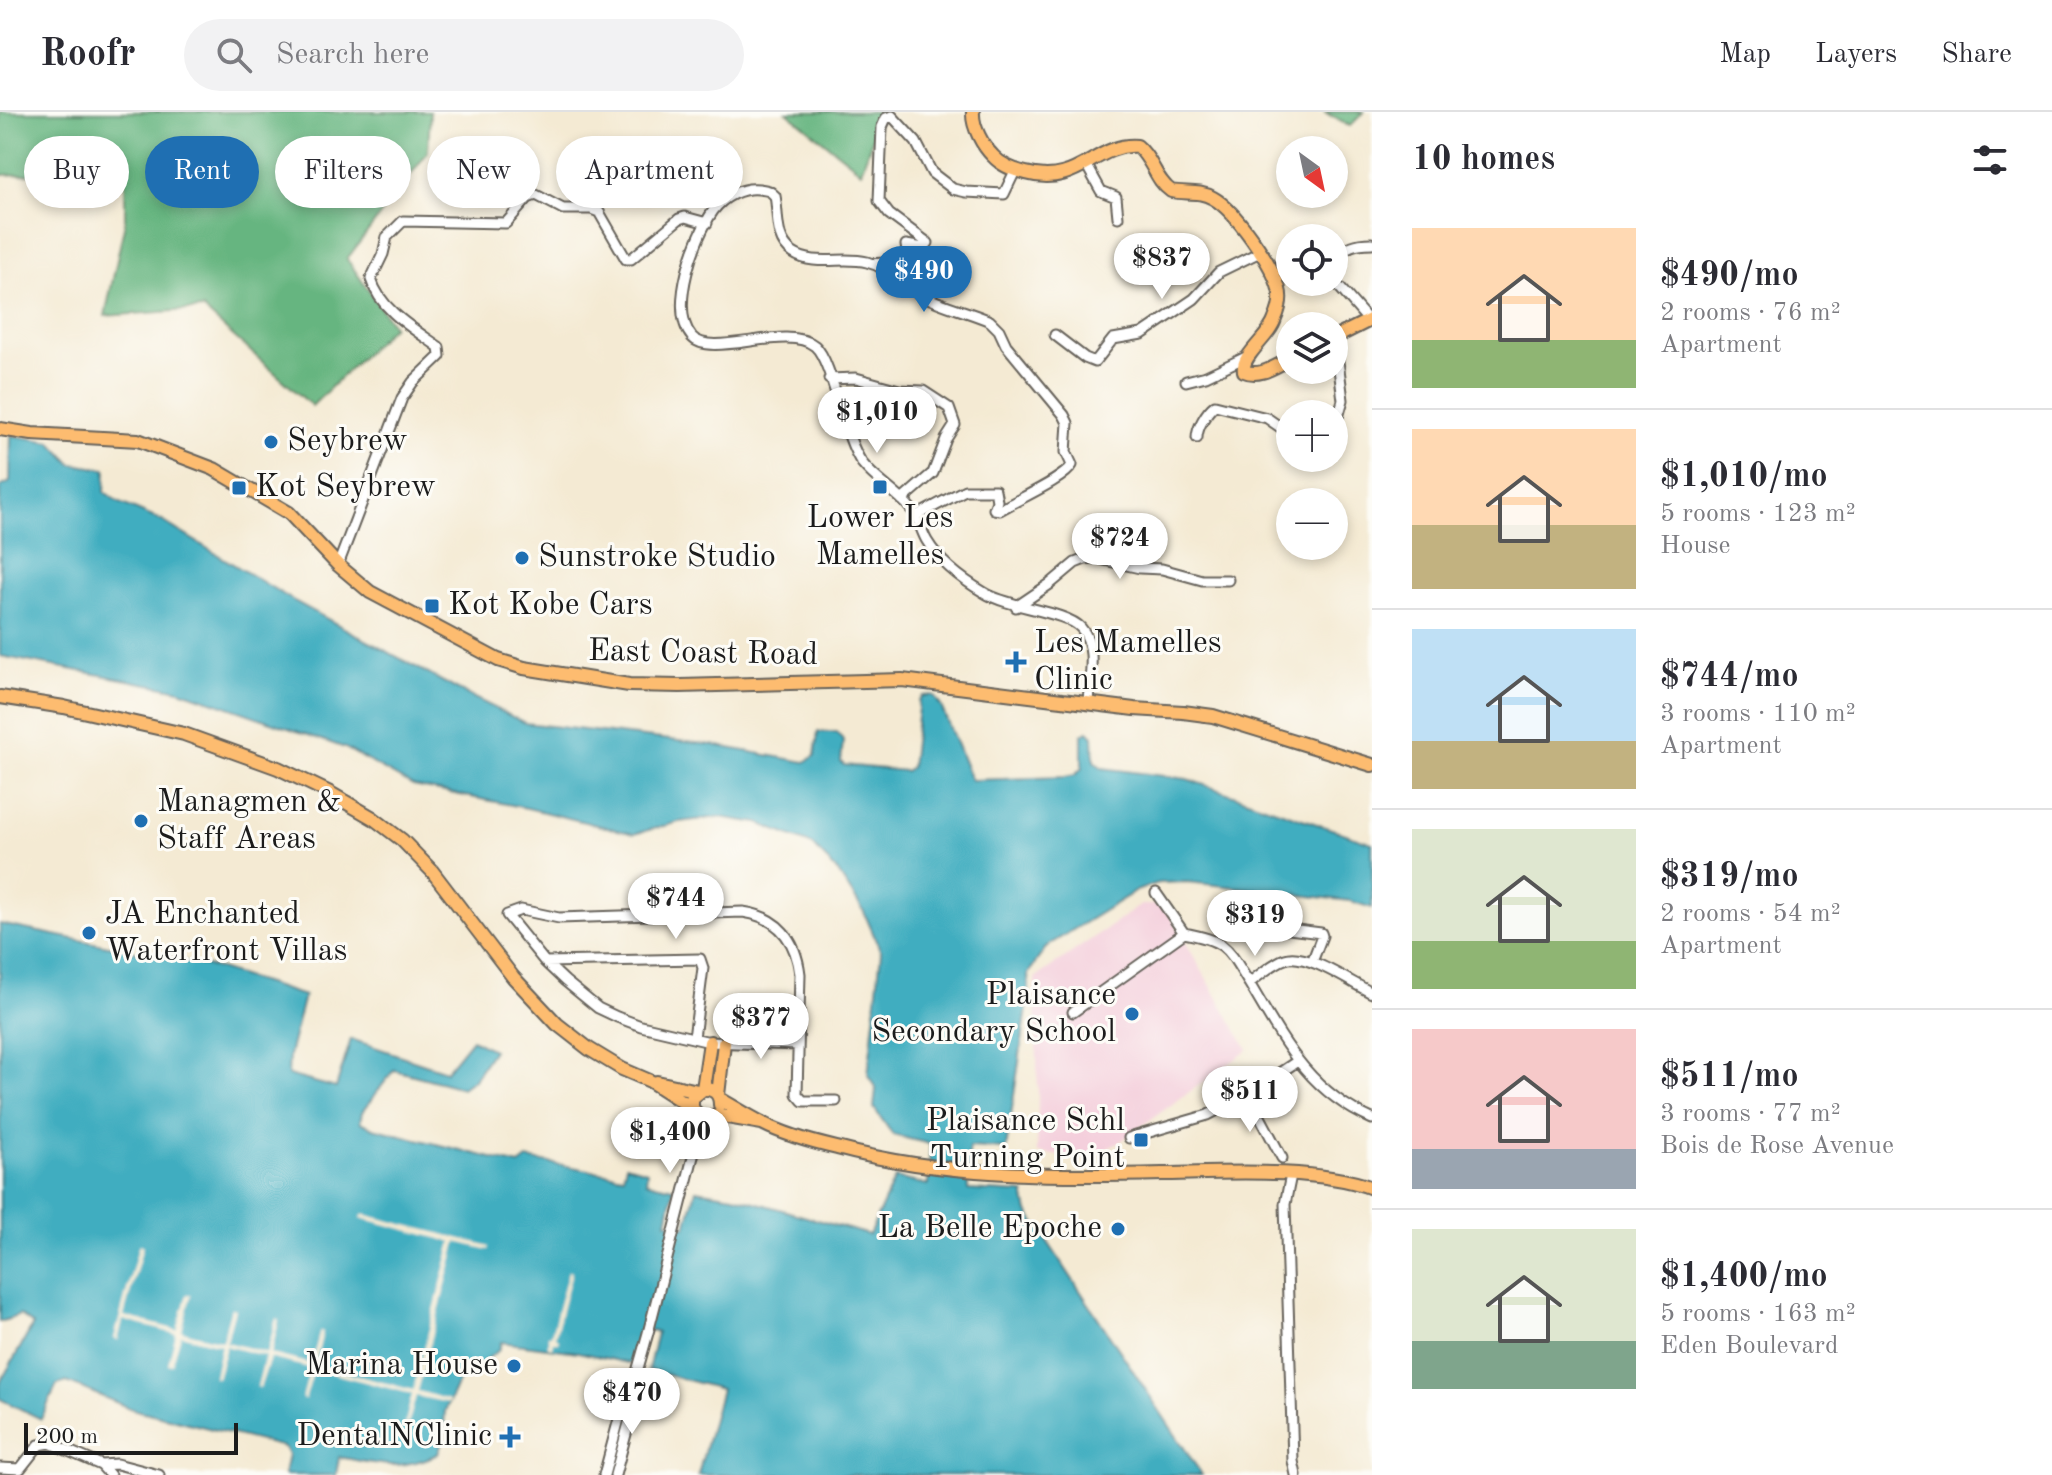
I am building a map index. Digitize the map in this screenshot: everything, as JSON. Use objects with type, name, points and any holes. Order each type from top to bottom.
[{"type":"main road","points":[[973,112],[974,125],[990,154],[1015,171],[1048,178],[1061,176],[1121,147],[1137,146],[1153,163],[1165,188],[1178,193],[1203,193],[1219,202],[1260,252],[1279,287],[1280,303],[1274,324],[1246,357],[1244,371],[1254,374],[1276,365]]},
{"type":"main road","points":[[1348,331],[1370,320]]},
{"type":"main road","name":"East Coast Road","points":[[0,429],[32,434],[138,440],[214,469],[289,513],[338,565],[370,592],[498,660],[565,676],[629,685],[902,680],[1213,716],[1372,765]]},
{"type":"main road","points":[[0,697],[77,710],[184,734],[278,768],[330,793],[373,818],[402,840],[432,871],[513,977],[557,1024],[604,1059],[650,1081],[704,1118],[713,1116],[762,1123]]},
{"type":"main road","points":[[698,1137],[692,1098],[700,1090],[710,1042]]},
{"type":"main road","points":[[698,1137],[720,1107],[724,1043]]},
{"type":"main road","points":[[650,1081],[711,1090],[762,1123],[803,1139],[860,1154],[924,1165],[1085,1176],[1291,1175],[1353,1181],[1372,1188]]},
{"type":"street","points":[[873,264],[915,264],[921,259],[907,252],[906,245],[923,248],[928,243],[889,214],[878,197],[882,127],[886,118],[892,116],[916,142],[932,173],[953,189],[1004,194],[1015,171]]},
{"type":"street","points":[[1086,164],[1101,191],[1116,197],[1118,217]]},
{"type":"street","points":[[916,516],[965,490],[995,490],[997,501],[994,509],[1000,510],[1063,476],[1072,465],[1065,444],[1068,423],[1064,415],[990,321],[917,293],[873,264],[805,258],[791,252],[781,238],[775,196],[771,191],[748,188],[732,195],[714,209],[690,263],[682,293],[685,322],[692,337],[706,344],[797,338],[813,345],[819,351],[858,457],[916,516],[925,539],[953,571],[987,595],[1016,607],[1066,618],[1082,629],[1091,648],[1088,703]]},
{"type":"street","points":[[338,565],[402,398],[413,382],[440,356],[439,347],[407,325],[374,291],[371,279],[387,237],[397,225],[410,220],[506,223],[528,198],[536,195],[570,211],[591,209],[599,212],[626,259],[631,259],[679,219],[685,217],[707,223]]},
{"type":"street","points":[[1348,247],[1372,243]]},
{"type":"street","points":[[1055,335],[1057,340],[1095,362],[1113,339],[1142,334],[1194,299],[1219,272],[1260,252]]},
{"type":"street","points":[[1348,296],[1370,320]]},
{"type":"street","points":[[1186,381],[1206,376],[1246,357]]},
{"type":"street","points":[[829,379],[856,378],[899,390],[923,391],[949,408],[955,425],[933,473],[902,500]]},
{"type":"street","points":[[1197,438],[1197,431],[1207,412],[1215,405],[1267,418],[1276,424]]},
{"type":"street","points":[[1016,607],[1075,563],[1085,559],[1162,569],[1202,580],[1228,580]]},
{"type":"street","points":[[1156,893],[1184,933],[1210,938],[1225,945],[1296,1062],[1314,1081],[1347,1108],[1372,1119]]},
{"type":"street","points":[[798,1045],[710,1042],[641,1026],[598,1008],[545,962],[507,915],[521,910],[559,918],[754,914],[770,920],[783,931],[798,955],[798,1045],[796,1090],[803,1101],[836,1101]]},
{"type":"street","points":[[1265,926],[1321,933],[1312,962]]},
{"type":"street","points":[[1073,1012],[1184,933]]},
{"type":"street","points":[[1249,983],[1283,959],[1295,956],[1372,993]]},
{"type":"street","points":[[545,962],[700,959],[703,968],[694,1038]]},
{"type":"street","points":[[1129,1138],[1208,1115],[1248,1094],[1296,1062]]},
{"type":"street","points":[[1248,1094],[1282,1158]]},
{"type":"street","points":[[604,1475],[623,1404],[633,1386],[648,1333],[698,1137]]},
{"type":"street","points":[[1291,1175],[1285,1204],[1293,1461],[1296,1475]]},
{"type":"street","points":[[615,1475],[633,1408],[633,1386]]},
{"type":"street","points":[[0,1468],[20,1469],[39,1445],[50,1443],[101,1465],[159,1475]]},
{"type":"street","points":[[101,1465],[110,1475]]},
{"type":"shaded area","name":"Plaisance Secondary School","points":[[1141,905],[1164,905],[1248,1050],[1118,1143],[1087,1159],[1037,1153],[1035,978]]},
{"type":"green space","points":[[0,112],[430,112],[427,153],[411,174],[411,136],[275,136],[275,208],[386,208],[347,259],[393,326],[312,406],[203,309],[105,316],[125,222],[125,208],[129,208],[129,136],[24,136],[24,174],[0,175]]},
{"type":"green space","points":[[787,112],[882,112],[861,171]]},
{"type":"green space","points":[[1324,112],[1364,112],[1350,126]]},
{"type":"water","points":[[11,435],[51,442],[72,464],[106,469],[105,492],[118,502],[162,521],[294,601],[525,723],[713,745],[805,762],[815,756],[818,732],[837,732],[843,740],[841,762],[844,765],[905,771],[911,767],[919,700],[923,696],[933,695],[941,706],[971,780],[1075,775],[1082,768],[1082,734],[1088,731],[1093,736],[1094,761],[1102,768],[1187,779],[1372,843],[1372,908],[1350,901],[1244,888],[1187,882],[1158,883],[1136,891],[1047,946],[1028,974],[1029,995],[1006,1149],[969,1147],[968,1190],[1024,1193],[1028,1212],[1202,1475],[698,1475],[721,1389],[648,1370],[657,1333],[642,1328],[632,1364],[578,1352],[501,1342],[499,1350],[478,1366],[466,1364],[445,1411],[438,1454],[400,1465],[339,1457],[336,1475],[284,1475],[288,1454],[284,1447],[132,1409],[67,1382],[57,1385],[41,1419],[0,1399],[0,1383],[33,1325],[20,1315],[0,1322],[0,924],[217,968],[304,996],[289,1055],[288,1075],[336,1088],[351,1039],[446,1071],[472,1039],[493,1050],[474,1079],[462,1088],[394,1070],[362,1112],[360,1122],[519,1165],[527,1159],[623,1176],[626,1165],[647,1171],[646,1182],[674,1188],[667,1222],[686,1227],[696,1190],[734,1196],[869,1235],[895,1178],[928,1185],[930,1144],[893,1135],[874,1108],[876,1089],[868,1075],[881,952],[864,912],[837,871],[813,845],[758,823],[719,817],[679,822],[634,834],[527,808],[413,786],[345,748],[180,690],[0,656],[0,487],[10,482]]},
{"type":"pier","points":[[363,1214],[490,1246],[489,1250],[457,1242],[418,1391],[449,1400],[449,1403],[416,1396],[408,1425],[405,1424],[412,1394],[314,1369],[305,1400],[302,1399],[310,1368],[270,1358],[260,1388],[257,1387],[265,1356],[226,1346],[217,1378],[214,1377],[221,1345],[181,1335],[172,1365],[168,1364],[176,1334],[123,1320],[118,1340],[114,1339],[139,1244],[143,1246],[124,1316],[177,1330],[187,1294],[191,1295],[182,1331],[222,1341],[231,1308],[235,1309],[226,1342],[267,1353],[276,1319],[279,1320],[271,1354],[311,1364],[320,1331],[323,1332],[315,1365],[413,1390],[452,1242],[361,1218]]},
{"type":"pier","points":[[568,1271],[572,1272],[555,1337],[559,1339],[553,1342],[552,1348],[548,1347],[548,1335],[551,1335]]},
{"type":"place","name":"Seybrew","points":[[271,442]]},
{"type":"place","name":"Lower Les Mamelles","points":[[880,487]]},
{"type":"place","name":"Kot Seybrew","points":[[239,488]]},
{"type":"place","name":"Sunstroke Studio","points":[[522,558]]},
{"type":"place","name":"Kot Kobe Cars","points":[[432,606]]},
{"type":"place","name":"Les Mamelles Clinic","points":[[1016,662]]},
{"type":"place","name":"Managmen & Staff Areas","points":[[141,821]]},
{"type":"place","name":"JA Enchanted Waterfront Villas","points":[[89,933]]},
{"type":"place","name":"Plaisance Secondary School","points":[[1132,1014]]},
{"type":"place","name":"Plaisance Schl Turning Point","points":[[1141,1140]]},
{"type":"place","name":"La Belle Epoche","points":[[1118,1229]]},
{"type":"place","name":"Marina House","points":[[514,1366]]},
{"type":"place","name":"DentalNClinic","points":[[510,1437]]}]
